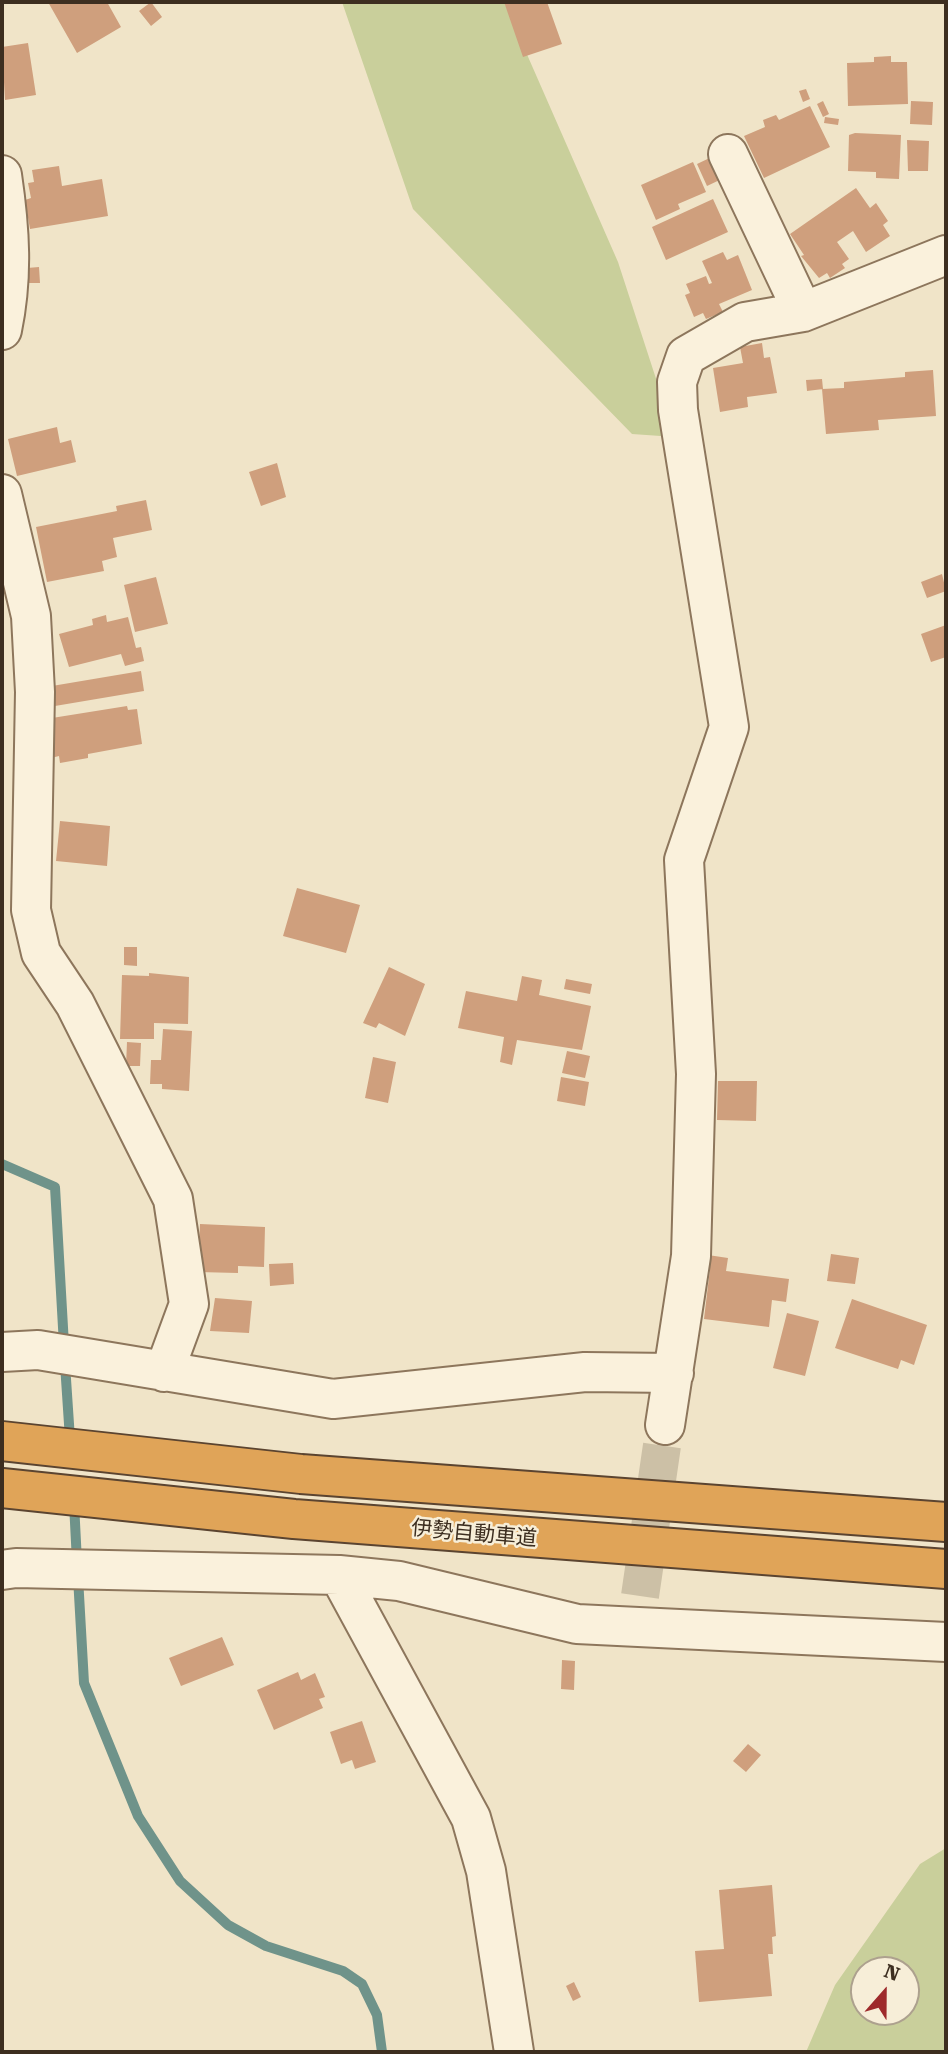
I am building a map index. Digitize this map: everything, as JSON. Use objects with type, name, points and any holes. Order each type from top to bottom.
[{"type":"highway","points":[[2,1441],[301,1474],[946,1522]]},
{"type":"highway","name":"伊勢自動車道","points":[[2,1488],[294,1519],[946,1569]]},
{"type":"street","points":[[728,154],[803,312]]},
{"type":"street","points":[[2,175],[11,233],[10,290],[2,330]]},
{"type":"street","points":[[665,1425],[691,1256],[696,1074],[684,860],[729,727],[678,410],[677,382],[686,356],[745,322],[803,312],[946,255]]},
{"type":"street","points":[[2,494],[31,616],[35,692],[31,910],[41,953],[75,1004],[173,1199],[188,1304],[164,1372]]},
{"type":"street","points":[[2,1352],[37,1350],[333,1399],[585,1372],[674,1373]]},
{"type":"street","points":[[2,1570],[29,1568],[339,1575],[399,1581],[578,1624],[635,1613],[946,1642]]},
{"type":"street","points":[[339,1575],[471,1818],[486,1871],[514,2052]]},
{"type":"green space","points":[[342,2],[504,2],[618,262],[675,437],[632,434],[413,209]]},
{"type":"green space","points":[[946,1848],[946,2052],[806,2052],[835,1985],[850,1964],[850,2026],[920,2026],[920,1956],[855,1956],[920,1864]]},
{"type":"building","points":[[48,2],[107,2],[121,27],[77,53]]},
{"type":"building","points":[[151,2],[162,17],[151,26],[139,11]]},
{"type":"building","points":[[504,2],[547,2],[562,44],[523,57]]},
{"type":"building","points":[[28,43],[36,95],[5,100],[2,47]]},
{"type":"building","points":[[891,56],[891,62],[907,62],[908,104],[848,106],[847,63],[874,62],[874,57]]},
{"type":"building","points":[[806,89],[810,99],[803,102],[799,91]]},
{"type":"building","points":[[823,101],[829,114],[823,117],[817,104]]},
{"type":"building","points":[[911,101],[933,102],[932,125],[910,124]]},
{"type":"building","points":[[810,106],[830,147],[764,178],[744,136],[765,127],[763,120],[776,115],[779,120]]},
{"type":"building","points":[[825,117],[839,119],[838,125],[824,123]]},
{"type":"building","points":[[849,135],[901,135],[899,179],[876,178],[876,172],[848,171]]},
{"type":"building","points":[[907,140],[929,141],[928,171],[908,171]]},
{"type":"building","points":[[718,154],[728,176],[707,186],[697,164]]},
{"type":"building","points":[[693,162],[706,192],[678,204],[680,209],[656,220],[641,185]]},
{"type":"building","points":[[59,166],[62,186],[102,179],[108,216],[30,229],[25,200],[31,198],[28,183],[34,182],[32,170]]},
{"type":"building","points":[[856,188],[870,208],[876,203],[888,221],[883,225],[890,236],[866,252],[853,231],[837,242],[849,259],[842,264],[845,268],[830,278],[827,273],[819,278],[801,256],[804,255],[790,234]]},
{"type":"building","points":[[713,199],[728,232],[666,260],[652,227]]},
{"type":"building","points":[[723,252],[727,260],[738,255],[752,290],[719,304],[723,312],[706,319],[703,313],[694,317],[685,295],[690,293],[686,284],[706,276],[709,284],[712,283],[702,261]]},
{"type":"building","points":[[39,267],[40,283],[27,283],[27,268]]},
{"type":"building","points":[[762,343],[764,358],[770,357],[777,393],[747,397],[748,407],[720,412],[713,368],[743,363],[740,347]]},
{"type":"building","points":[[933,370],[936,416],[878,420],[879,430],[826,434],[822,389],[844,388],[844,382],[905,377],[905,372]]},
{"type":"building","points":[[822,379],[823,389],[807,391],[806,380]]},
{"type":"building","points":[[57,427],[60,443],[71,440],[76,462],[17,476],[8,439]]},
{"type":"building","points":[[277,463],[286,497],[261,506],[249,472]]},
{"type":"building","points":[[146,500],[152,530],[113,538],[117,557],[102,561],[104,571],[47,582],[36,527],[117,511],[116,506]]},
{"type":"building","points":[[942,574],[946,591],[927,598],[921,582]]},
{"type":"building","points":[[156,577],[168,624],[135,632],[124,585]]},
{"type":"building","points":[[106,615],[107,622],[128,617],[136,648],[141,647],[144,661],[125,666],[121,654],[69,667],[59,634],[93,625],[92,619]]},
{"type":"building","points":[[946,625],[946,657],[931,662],[921,634]]},
{"type":"building","points":[[141,671],[144,691],[49,707],[46,687]]},
{"type":"building","points":[[127,706],[128,710],[137,709],[142,744],[88,754],[88,758],[60,763],[59,756],[51,758],[52,718]]},
{"type":"building","points":[[60,821],[110,826],[107,866],[56,861]]},
{"type":"building","points":[[297,888],[360,905],[346,953],[283,936]]},
{"type":"building","points":[[124,947],[137,947],[137,966],[124,965]]},
{"type":"building","points":[[389,967],[425,984],[405,1036],[379,1023],[376,1028],[363,1023]]},
{"type":"building","points":[[149,973],[189,977],[188,1024],[154,1023],[154,1039],[120,1039],[122,975],[149,976]]},
{"type":"building","points":[[522,976],[542,980],[539,995],[591,1006],[582,1050],[517,1040],[512,1065],[500,1062],[504,1037],[458,1028],[466,991],[517,1001]]},
{"type":"building","points":[[566,979],[592,984],[590,994],[564,989]]},
{"type":"building","points":[[163,1029],[192,1031],[189,1091],[162,1089],[162,1084],[150,1084],[151,1060],[161,1060]]},
{"type":"building","points":[[127,1042],[141,1043],[140,1066],[126,1066]]},
{"type":"building","points":[[567,1051],[590,1056],[585,1078],[562,1073]]},
{"type":"building","points":[[373,1057],[396,1062],[388,1103],[365,1098]]},
{"type":"building","points":[[561,1077],[589,1082],[585,1106],[557,1101]]},
{"type":"building","points":[[718,1081],[757,1081],[756,1121],[717,1120]]},
{"type":"building","points":[[200,1224],[265,1227],[264,1267],[238,1266],[238,1273],[198,1272]]},
{"type":"building","points":[[831,1254],[859,1258],[855,1284],[827,1281]]},
{"type":"building","points":[[708,1255],[728,1258],[726,1271],[789,1279],[786,1302],[772,1300],[769,1327],[704,1319],[710,1269],[707,1268]]},
{"type":"building","points":[[293,1263],[294,1284],[270,1286],[269,1264]]},
{"type":"building","points":[[215,1298],[252,1301],[249,1333],[210,1331]]},
{"type":"building","points":[[852,1299],[927,1325],[914,1365],[901,1360],[898,1369],[835,1348]]},
{"type":"building","points":[[787,1313],[819,1321],[805,1376],[773,1368]]},
{"type":"building","points":[[222,1637],[234,1665],[181,1686],[169,1658]]},
{"type":"building","points":[[562,1660],[575,1661],[574,1690],[561,1689]]},
{"type":"building","points":[[298,1672],[301,1680],[315,1673],[325,1697],[319,1699],[323,1708],[274,1730],[257,1690]]},
{"type":"building","points":[[362,1721],[376,1762],[355,1769],[352,1760],[341,1764],[330,1732]]},
{"type":"building","points":[[748,1744],[761,1755],[746,1772],[733,1761]]},
{"type":"building","points":[[772,1885],[776,1936],[772,1937],[773,1954],[768,1954],[772,1996],[699,2002],[695,1951],[724,1949],[719,1890]]},
{"type":"building","points":[[574,1982],[581,1997],[573,2001],[566,1986]]},
{"type":"waterway","points":[[2,1164],[55,1187],[64,1345]]},
{"type":"waterway","points":[[65,1364],[70,1439]]},
{"type":"waterway","points":[[74,1503],[77,1562]]},
{"type":"waterway","points":[[78,1577],[84,1683],[138,1816],[180,1881],[228,1925],[266,1946],[343,1971],[362,1984],[377,2015],[382,2052]]},
{"type":"tunnel","points":[[640,1596],[665,1425]]}]
